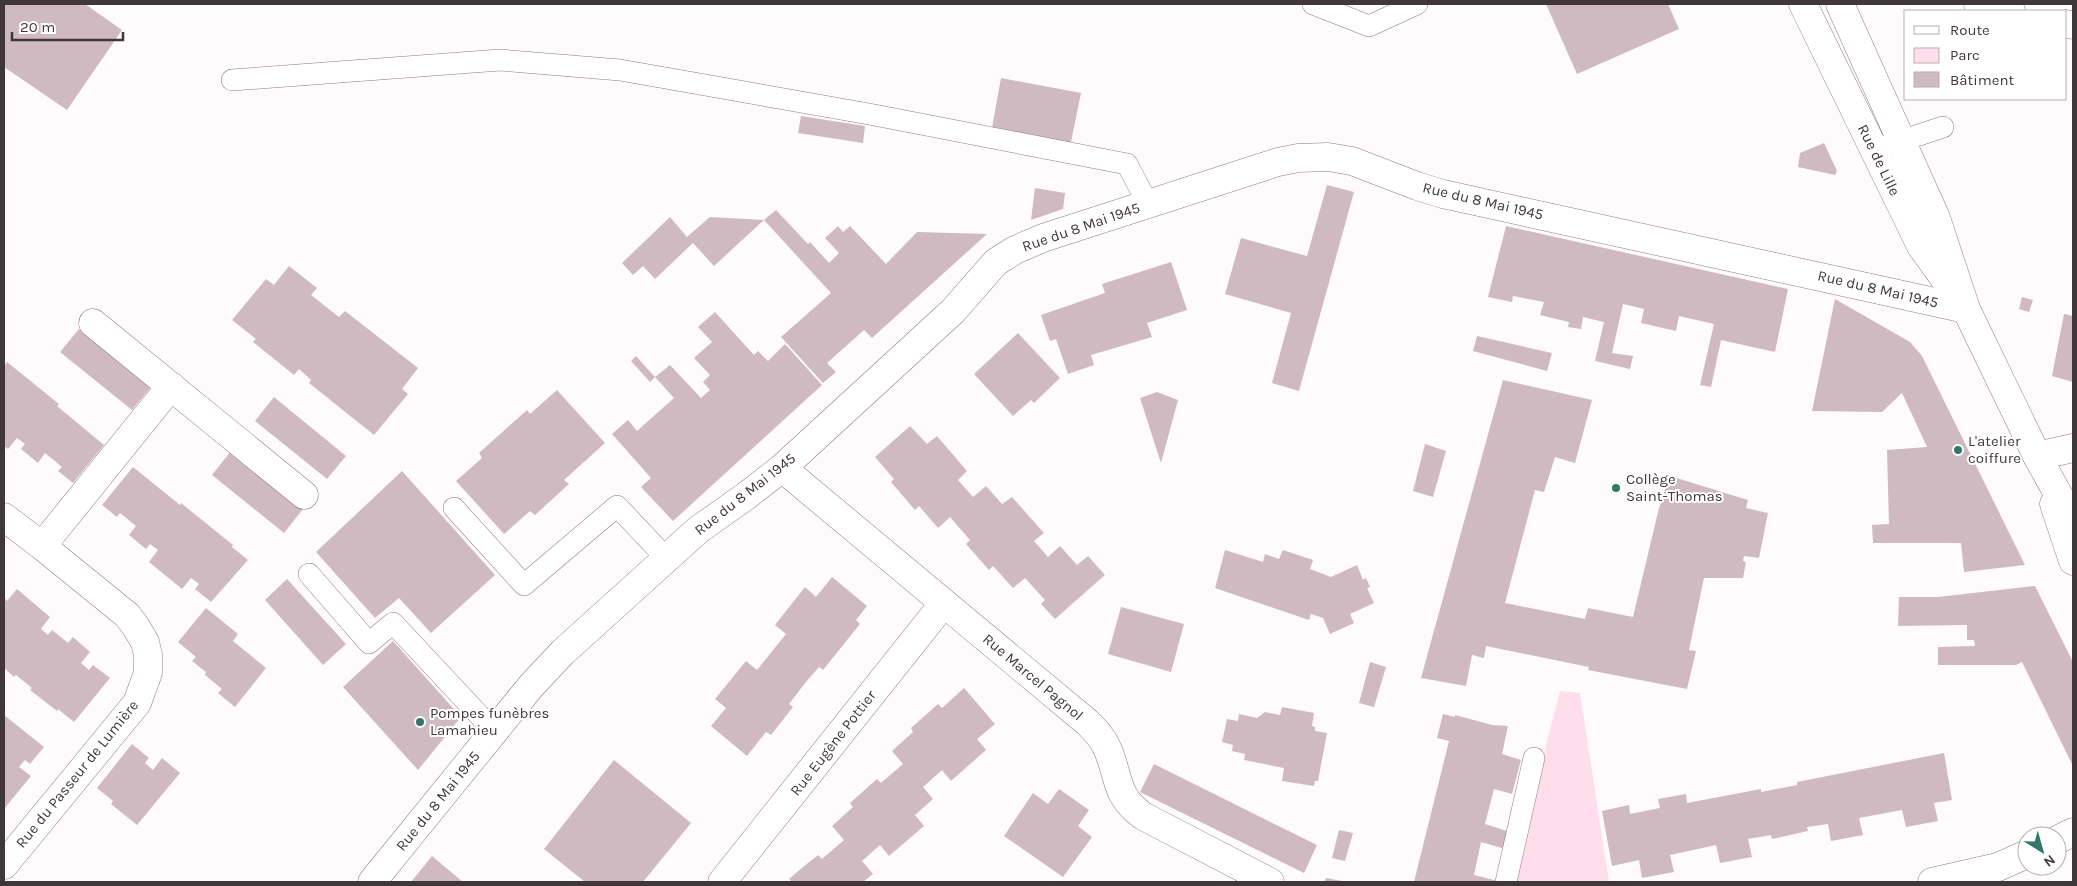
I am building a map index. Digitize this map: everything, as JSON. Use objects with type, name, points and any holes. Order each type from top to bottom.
[{"type":"street","name":"Rue de Lille","points":[[1805,4],[1921,246],[1966,309]]},
{"type":"street","name":"Rue de Lille","points":[[1840,4],[1936,218],[1966,309],[2036,456],[2073,521]]},
{"type":"street","points":[[1978,4],[2006,10]]},
{"type":"street","name":"Rue du 8 Mai 1945","points":[[372,882],[531,686],[563,652],[698,530],[782,468],[953,310],[996,262],[1015,250],[1043,238],[1278,162],[1298,158],[1328,157],[1352,161],[1443,194],[1966,309]]},
{"type":"street","points":[[93,323],[304,496]]},
{"type":"street","points":[[42,546],[171,386]]},
{"type":"street","points":[[2036,456],[2073,448]]},
{"type":"street","name":"Rue de Lille","points":[[2036,456],[2073,561]]},
{"type":"street","name":"Rue Marcel Pagnol","points":[[782,468],[1088,723],[1099,734],[1107,748],[1122,794],[1131,807],[1143,816],[1270,882]]},
{"type":"street","name":"Rue du Passeur de Lumière","points":[[4,516],[127,615],[145,642],[148,656],[148,672],[137,702],[4,865]]},
{"type":"street","name":"Rue Eugène Pottier","points":[[722,882],[944,603]]},
{"type":"street","points":[[1932,882],[1998,867],[2017,858]]},
{"type":"lane","points":[[1313,4],[1369,26],[1417,4]]},
{"type":"lane","points":[[232,80],[500,60],[620,70],[869,114],[1127,164],[1148,204]]},
{"type":"lane","points":[[1874,150],[1943,127]]},
{"type":"lane","points":[[454,508],[524,586],[617,506],[666,558]]},
{"type":"lane","points":[[309,574],[369,643],[393,623],[494,731]]},
{"type":"lane","points":[[1506,882],[1534,758]]},
{"type":"green space","points":[[1560,691],[1580,693],[1609,882],[1511,882]]},
{"type":"building","points":[[4,4],[85,4],[122,30],[67,110],[4,67]]},
{"type":"building","points":[[1546,4],[1668,4],[1679,29],[1577,74]]},
{"type":"building","points":[[1001,78],[1081,93],[1070,147],[991,133]]},
{"type":"building","points":[[801,116],[865,126],[863,143],[798,133]]},
{"type":"building","points":[[1824,143],[1837,171],[1835,175],[1798,167],[1800,153]]},
{"type":"building","points":[[1327,185],[1354,192],[1299,391],[1272,383],[1291,313],[1225,294],[1241,238],[1307,256]]},
{"type":"building","points":[[1035,188],[1065,193],[1063,209],[1031,220]]},
{"type":"building","points":[[776,210],[829,263],[839,253],[825,238],[838,226],[843,232],[850,226],[886,264],[917,232],[987,234],[872,338],[864,330],[827,363],[836,372],[823,383],[781,337],[831,293],[764,220]]},
{"type":"building","points":[[670,217],[687,237],[710,217],[764,220],[714,266],[693,243],[655,279],[643,266],[633,275],[622,263]]},
{"type":"building","points":[[1506,226],[1788,289],[1775,352],[1721,340],[1711,387],[1700,385],[1714,324],[1679,316],[1676,331],[1641,323],[1644,309],[1623,304],[1612,353],[1633,356],[1630,369],[1595,361],[1604,322],[1583,317],[1581,329],[1568,327],[1569,322],[1540,315],[1544,302],[1513,296],[1512,302],[1488,297]]},
{"type":"building","points":[[1171,262],[1187,310],[1147,323],[1152,337],[1091,355],[1094,365],[1068,374],[1056,339],[1050,341],[1041,315],[1105,293],[1102,284]]},
{"type":"building","points":[[289,266],[317,288],[311,295],[339,317],[345,311],[418,368],[402,389],[408,394],[374,435],[309,383],[311,380],[299,369],[294,375],[253,342],[256,339],[232,320],[266,279],[274,285]]},
{"type":"building","points":[[2022,297],[2033,300],[2029,312],[2019,309]]},
{"type":"building","points":[[1835,299],[1910,342],[1922,356],[2025,565],[1964,572],[1961,543],[1873,543],[1872,525],[1889,524],[1887,450],[1927,447],[1902,393],[1882,412],[1812,411]]},
{"type":"building","points":[[715,312],[754,355],[758,351],[768,361],[785,344],[822,385],[673,521],[641,487],[651,478],[612,434],[628,420],[637,431],[674,398],[655,377],[670,365],[701,398],[710,390],[703,382],[710,375],[694,358],[712,342],[698,327]]},
{"type":"building","points":[[2064,314],[2073,316],[2073,382],[2052,376]]},
{"type":"building","points":[[79,329],[151,387],[132,410],[60,352]]},
{"type":"building","points":[[1018,333],[1060,378],[1034,403],[1031,400],[1013,416],[974,374]]},
{"type":"building","points":[[1477,336],[1552,353],[1547,371],[1473,351]]},
{"type":"building","points":[[636,356],[655,377],[650,382],[631,361]]},
{"type":"building","points":[[7,362],[59,404],[57,406],[104,445],[73,483],[58,471],[62,467],[45,453],[38,463],[21,449],[25,444],[17,438],[8,449],[4,446],[4,363],[5,365]]},
{"type":"building","points":[[1503,380],[1592,400],[1575,463],[1555,457],[1544,492],[1535,490],[1505,603],[1585,619],[1588,608],[1633,617],[1659,508],[1670,476],[1748,500],[1746,508],[1768,513],[1759,558],[1744,556],[1743,561],[1746,562],[1743,578],[1704,578],[1689,650],[1696,651],[1687,689],[1588,670],[1589,667],[1486,646],[1484,658],[1472,655],[1466,686],[1421,678]]},
{"type":"building","points":[[557,390],[605,443],[564,480],[569,484],[535,515],[530,511],[504,534],[456,481],[482,458],[479,453],[527,410],[530,414]]},
{"type":"building","points":[[1157,392],[1178,400],[1161,463],[1140,398]]},
{"type":"building","points":[[274,397],[346,456],[327,479],[255,421]]},
{"type":"building","points":[[910,426],[927,444],[937,436],[967,471],[958,480],[973,497],[986,486],[1002,504],[1012,497],[1044,533],[1034,541],[1048,557],[1060,546],[1077,565],[1088,556],[1105,575],[1055,619],[1041,604],[1045,600],[1025,578],[1013,588],[993,566],[989,570],[966,544],[970,540],[950,517],[938,528],[919,506],[915,510],[891,482],[894,479],[875,457]]},
{"type":"building","points":[[1425,444],[1446,451],[1433,497],[1413,491]]},
{"type":"building","points":[[231,451],[303,509],[284,533],[212,475]]},
{"type":"building","points":[[133,467],[233,545],[232,547],[248,560],[211,602],[195,589],[199,584],[191,578],[182,589],[149,562],[158,550],[150,544],[146,549],[129,535],[136,526],[120,513],[117,517],[102,505]]},
{"type":"building","points":[[402,471],[495,575],[431,633],[399,598],[375,618],[316,552]]},
{"type":"building","points":[[1225,550],[1263,562],[1265,554],[1279,559],[1283,550],[1313,560],[1310,569],[1331,577],[1357,565],[1363,580],[1366,578],[1370,587],[1367,588],[1374,603],[1350,614],[1354,623],[1330,634],[1323,618],[1311,614],[1309,620],[1215,588]]},
{"type":"building","points":[[832,577],[867,606],[856,620],[860,624],[823,670],[819,667],[806,682],[789,704],[793,707],[771,735],[766,732],[747,756],[711,726],[726,708],[715,699],[746,661],[757,670],[786,634],[775,625],[805,587],[816,597]]},
{"type":"building","points":[[287,579],[346,644],[323,665],[265,600]]},
{"type":"building","points":[[2035,586],[2073,662],[2073,766],[2022,662],[2016,665],[1938,665],[1938,647],[1975,646],[1974,640],[1967,640],[1967,625],[1898,626],[1899,597],[1938,597]]},
{"type":"building","points":[[17,589],[50,617],[41,629],[48,635],[52,630],[68,643],[73,637],[90,652],[81,663],[89,670],[93,665],[110,678],[74,722],[30,690],[32,688],[16,675],[14,677],[4,668],[4,597],[7,601]]},
{"type":"building","points":[[1121,607],[1184,624],[1171,672],[1108,654]]},
{"type":"building","points":[[206,608],[238,634],[233,641],[266,668],[235,707],[218,693],[222,689],[205,675],[206,672],[192,661],[196,657],[178,642]]},
{"type":"building","points":[[393,641],[461,717],[418,770],[343,687]]},
{"type":"building","points":[[1370,662],[1386,667],[1374,707],[1359,703]]},
{"type":"building","points":[[964,688],[995,724],[977,739],[986,750],[951,781],[942,770],[923,787],[933,799],[915,815],[924,826],[889,856],[880,845],[862,861],[873,874],[863,882],[792,882],[789,879],[803,867],[818,855],[822,859],[844,840],[832,826],[853,807],[850,803],[877,779],[881,783],[903,764],[892,751],[913,732],[911,728],[938,704],[942,708]]},
{"type":"building","points":[[1282,707],[1314,713],[1312,726],[1315,727],[1315,731],[1327,733],[1318,781],[1315,781],[1314,786],[1282,781],[1284,768],[1244,760],[1245,754],[1232,751],[1233,745],[1222,742],[1227,719],[1238,721],[1239,714],[1257,718],[1265,712],[1280,715]]},
{"type":"building","points":[[1443,714],[1455,717],[1455,715],[1492,725],[1508,726],[1502,754],[1521,760],[1512,794],[1494,789],[1485,824],[1513,833],[1509,850],[1481,842],[1474,875],[1502,882],[1414,882],[1449,741],[1437,738]]},
{"type":"building","points":[[4,715],[44,747],[30,764],[25,760],[19,767],[31,776],[4,809]]},
{"type":"building","points":[[132,744],[149,758],[145,763],[153,770],[162,758],[180,773],[137,825],[111,804],[113,801],[97,788]]},
{"type":"building","points":[[1944,753],[1952,800],[1934,803],[1938,821],[1906,827],[1902,810],[1859,818],[1863,835],[1831,841],[1828,824],[1807,827],[1808,831],[1772,839],[1771,835],[1748,839],[1752,857],[1720,863],[1716,845],[1670,855],[1674,872],[1642,878],[1639,860],[1612,866],[1602,811],[1629,805],[1630,814],[1660,808],[1658,799],[1686,794],[1687,803],[1761,789],[1761,792],[1797,785],[1797,782]]},
{"type":"building","points":[[614,760],[691,823],[643,882],[585,882],[544,849]]},
{"type":"building","points":[[1154,764],[1317,845],[1304,873],[1140,792]]},
{"type":"building","points":[[1059,789],[1089,810],[1078,826],[1092,837],[1063,877],[1004,836],[1033,793],[1048,804]]},
{"type":"building","points":[[1339,830],[1353,833],[1345,861],[1332,858]]},
{"type":"building","points":[[432,856],[463,882],[411,882]]},
{"type":"building","points":[[1326,878],[1342,881],[1324,882]]},
{"type":"place","name":"L'atelier coiffure","points":[[1958,450]]},
{"type":"place","name":"Collège Saint-Thomas","points":[[1616,488]]},
{"type":"place","name":"Pompes funèbres Lamahieu","points":[[420,722]]}]
